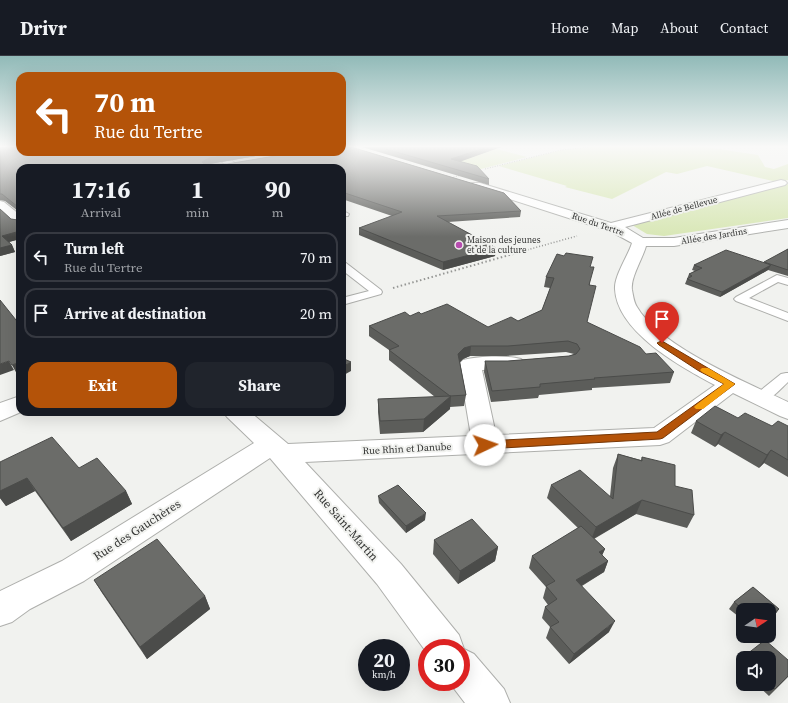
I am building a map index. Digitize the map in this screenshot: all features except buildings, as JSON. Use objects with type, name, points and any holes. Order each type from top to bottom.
[{"type":"street","name":"Rue du Tertre","points":[[451,178],[606,225],[632,236],[640,242]]},
{"type":"street","name":"Allée de Bellevue","points":[[606,225],[780,182]]},
{"type":"street","points":[[3,208],[16,208]]},
{"type":"street","points":[[3,208],[15,223]]},
{"type":"street","name":"Allée des Jardins","points":[[640,242],[667,243],[788,224]]},
{"type":"street","points":[[640,242],[623,287],[625,298],[631,313],[639,323],[662,343],[702,369],[788,411]]},
{"type":"street","points":[[485,445],[470,364],[506,364],[536,361]]},
{"type":"street","name":"Rue Rhin et Danube","points":[[277,450],[485,445],[660,436],[731,384]]},
{"type":"street","points":[[0,413],[16,405]]},
{"type":"street","name":"Rue Saint-Martin","points":[[239,416],[277,450],[389,574],[439,639]]},
{"type":"street","name":"Rue des Gauchères","points":[[0,610],[18,598],[73,571],[277,450]]},
{"type":"street","points":[[470,678],[490,703]]},
{"type":"lane","points":[[346,268],[377,292]]},
{"type":"lane","points":[[788,282],[777,278],[740,299],[788,317]]},
{"type":"lane","points":[[346,301],[377,292]]},
{"type":"lane","points":[[760,398],[786,377],[788,378]]},
{"type":"path","points":[[377,292],[602,228],[597,224],[606,225]]},
{"type":"green space","points":[[537,177],[656,177],[612,199],[565,187],[567,186]]},
{"type":"green space","points":[[756,177],[788,177],[788,180],[777,182]]},
{"type":"green space","points":[[788,184],[788,218],[664,236],[647,234],[632,225]]},
{"type":"slow traffic","points":[[699,407],[731,384],[705,370]]},
{"type":"place","name":"Maison des jeunes et de la culture","points":[[459,245]]},
{"type":"route","points":[[485,445],[660,436],[731,384],[680,356],[662,343]]}]
